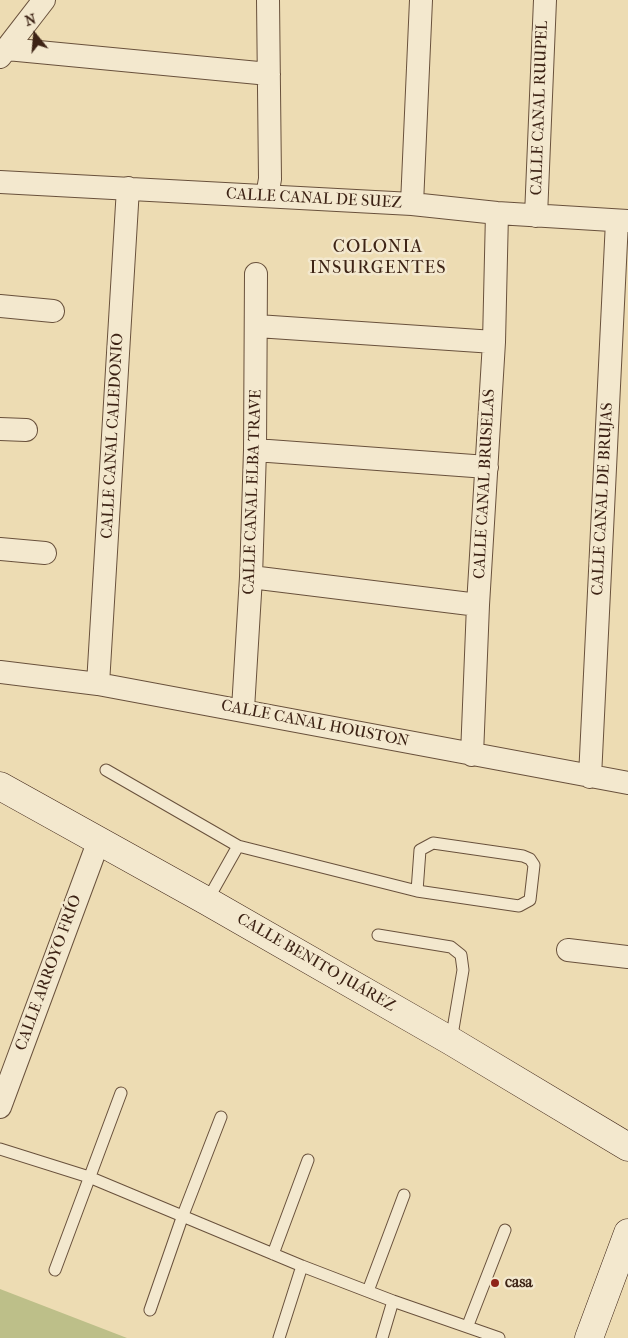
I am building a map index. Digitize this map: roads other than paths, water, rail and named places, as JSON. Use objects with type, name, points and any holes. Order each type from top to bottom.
[{"type":"street","points":[[3,53],[44,0]]},
{"type":"street","points":[[267,196],[270,179],[268,0]]},
{"type":"street","points":[[412,204],[421,0]]},
{"type":"street","name":"CALLE CANAL RUUPEL","points":[[536,216],[545,0]]},
{"type":"street","points":[[3,53],[269,74]]},
{"type":"street","name":"CALLE CANAL DE SUEZ","points":[[0,182],[412,204],[497,213],[622,221]]},
{"type":"street","name":"CALLE CANAL CALEDONIO","points":[[98,684],[128,188]]},
{"type":"street","name":"CALLE CANAL BRUSELAS","points":[[472,755],[478,605],[494,342],[497,213]]},
{"type":"street","name":"CALLE CANAL DE BRUJAS","points":[[590,777],[622,221]]},
{"type":"street","name":"CALLE CANAL ELBA TRAVE","points":[[243,709],[251,577],[255,450],[256,274]]},
{"type":"street","points":[[0,306],[53,312]]},
{"type":"street","points":[[257,326],[494,342]]},
{"type":"street","points":[[0,429],[26,430]]},
{"type":"street","points":[[255,450],[487,467]]},
{"type":"street","points":[[0,549],[45,553]]},
{"type":"street","points":[[251,577],[478,605]]},
{"type":"street","name":"CALLE CANAL HOUSTON","points":[[0,672],[98,684],[243,709],[472,755],[628,783]]},
{"type":"street","name":"CALLE BENITO JUÁREZ","points":[[0,786],[207,901],[451,1041],[628,1147]]},
{"type":"street","name":"CALLE ARROYO FRÍO","points":[[0,1106],[99,840]]},
{"type":"street","points":[[568,950],[628,957]]},
{"type":"street","points":[[588,1338],[628,1233]]},
{"type":"lane","points":[[106,770],[238,846],[417,891],[519,906],[530,900],[534,864],[530,859],[523,856],[433,843],[420,850],[417,891]]},
{"type":"lane","points":[[207,901],[238,846]]},
{"type":"lane","points":[[378,935],[451,946],[462,955],[463,970],[451,1041]]},
{"type":"lane","points":[[55,1270],[121,1093]]},
{"type":"lane","points":[[150,1310],[183,1215],[221,1117]]},
{"type":"lane","points":[[0,1148],[89,1178],[183,1215],[302,1266],[393,1301],[468,1325],[499,1338]]},
{"type":"lane","points":[[273,1254],[308,1160]]},
{"type":"lane","points":[[368,1291],[404,1196]]},
{"type":"lane","points":[[468,1325],[505,1230]]},
{"type":"lane","points":[[279,1338],[302,1266]]},
{"type":"lane","points":[[382,1338],[393,1301]]},
{"type":"place","name":"casa","points":[[495,1283]]},
{"type":"district","name":"COLONIA INSURGENTES","points":[[378,258]]}]
